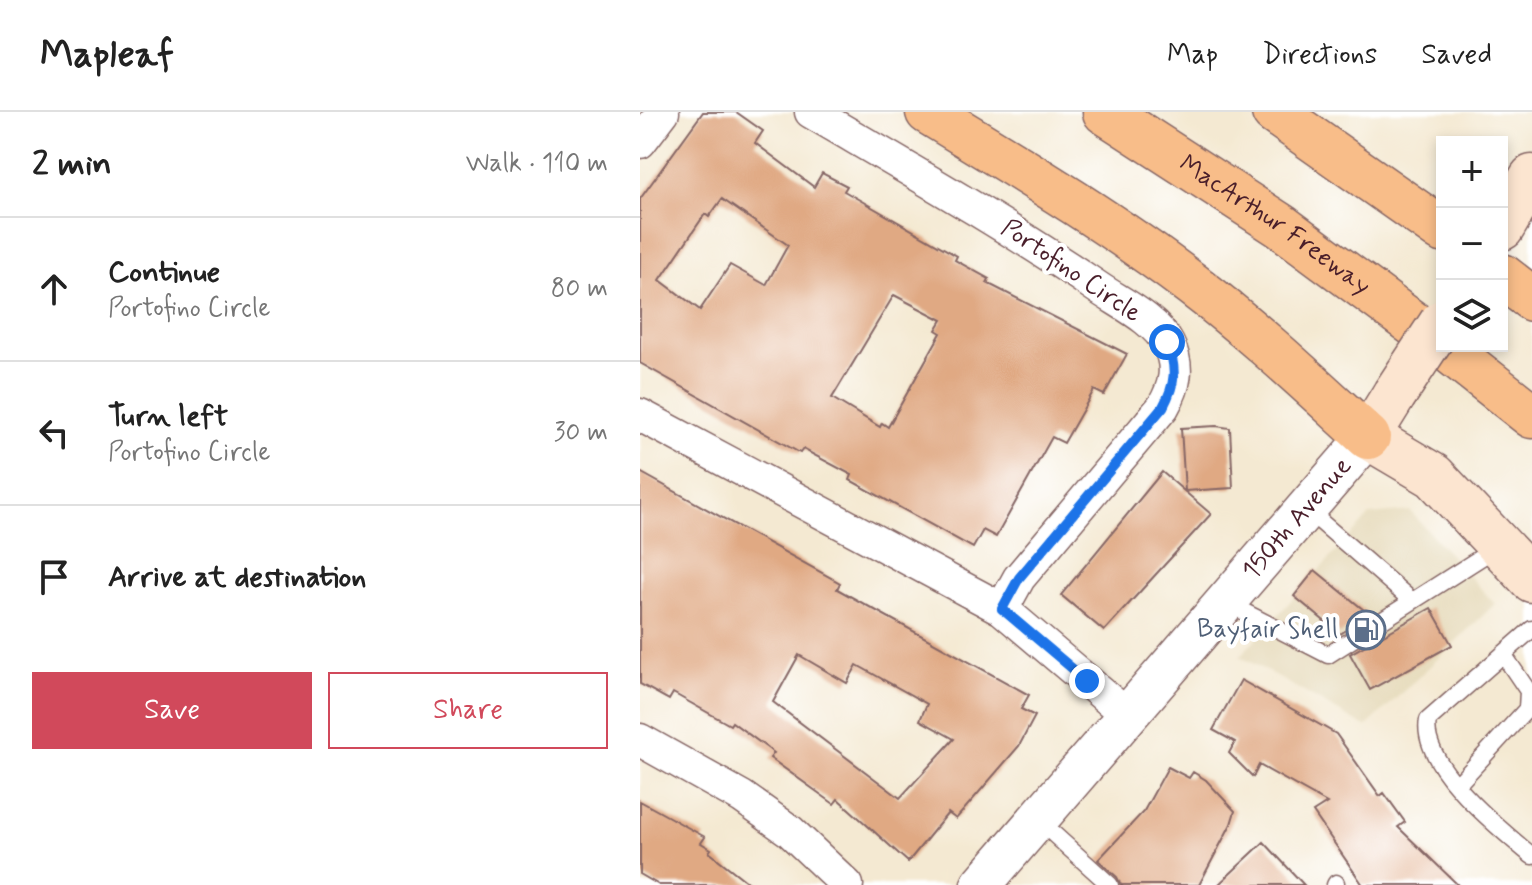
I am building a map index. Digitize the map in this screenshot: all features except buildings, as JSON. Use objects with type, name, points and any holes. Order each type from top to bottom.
[{"type":"highway","points":[[928,112],[1062,194],[1192,284],[1250,330],[1368,437]]},
{"type":"highway","name":"MacArthur Freeway","points":[[1105,112],[1281,226],[1436,342]]},
{"type":"highway","points":[[1274,112],[1436,226]]},
{"type":"highway","points":[[1507,280],[1532,299]]},
{"type":"highway","name":"MacArthur Freeway","points":[[1450,352],[1532,416]]},
{"type":"main road","points":[[1508,217],[1532,177]]},
{"type":"main road","name":"150th Avenue","points":[[1368,437],[1436,331]]},
{"type":"main road","points":[[1368,437],[1428,471],[1532,580]]},
{"type":"street","points":[[640,142],[663,112]]},
{"type":"street","name":"Portofino Circle","points":[[811,112],[1021,235],[1121,303],[1167,342],[1175,363],[1174,386],[1163,407],[1019,578],[1002,609]]},
{"type":"street","points":[[640,415],[1002,609],[1127,715]]},
{"type":"street","name":"150th Avenue","points":[[981,885],[1368,437]]},
{"type":"street","points":[[640,740],[742,797],[790,831],[847,885]]},
{"type":"lane","points":[[1306,509],[1411,600]]},
{"type":"lane","points":[[1226,602],[1328,655],[1499,546]]},
{"type":"lane","points":[[1532,629],[1428,720],[1425,734],[1436,760],[1489,820],[1532,856]]},
{"type":"lane","points":[[1458,784],[1527,709],[1528,691],[1503,654]]},
{"type":"lane","points":[[1037,819],[1110,885]]},
{"type":"shaded area","name":"Bayfair Shell","points":[[1410,511],[1495,604],[1366,727],[1240,656],[1370,515]]},
{"type":"place","name":"Bayfair Shell","points":[[1366,630]]},
{"type":"route","points":[[1087,681],[1002,609],[1019,578],[1163,407],[1174,386],[1175,363],[1167,342]]}]
